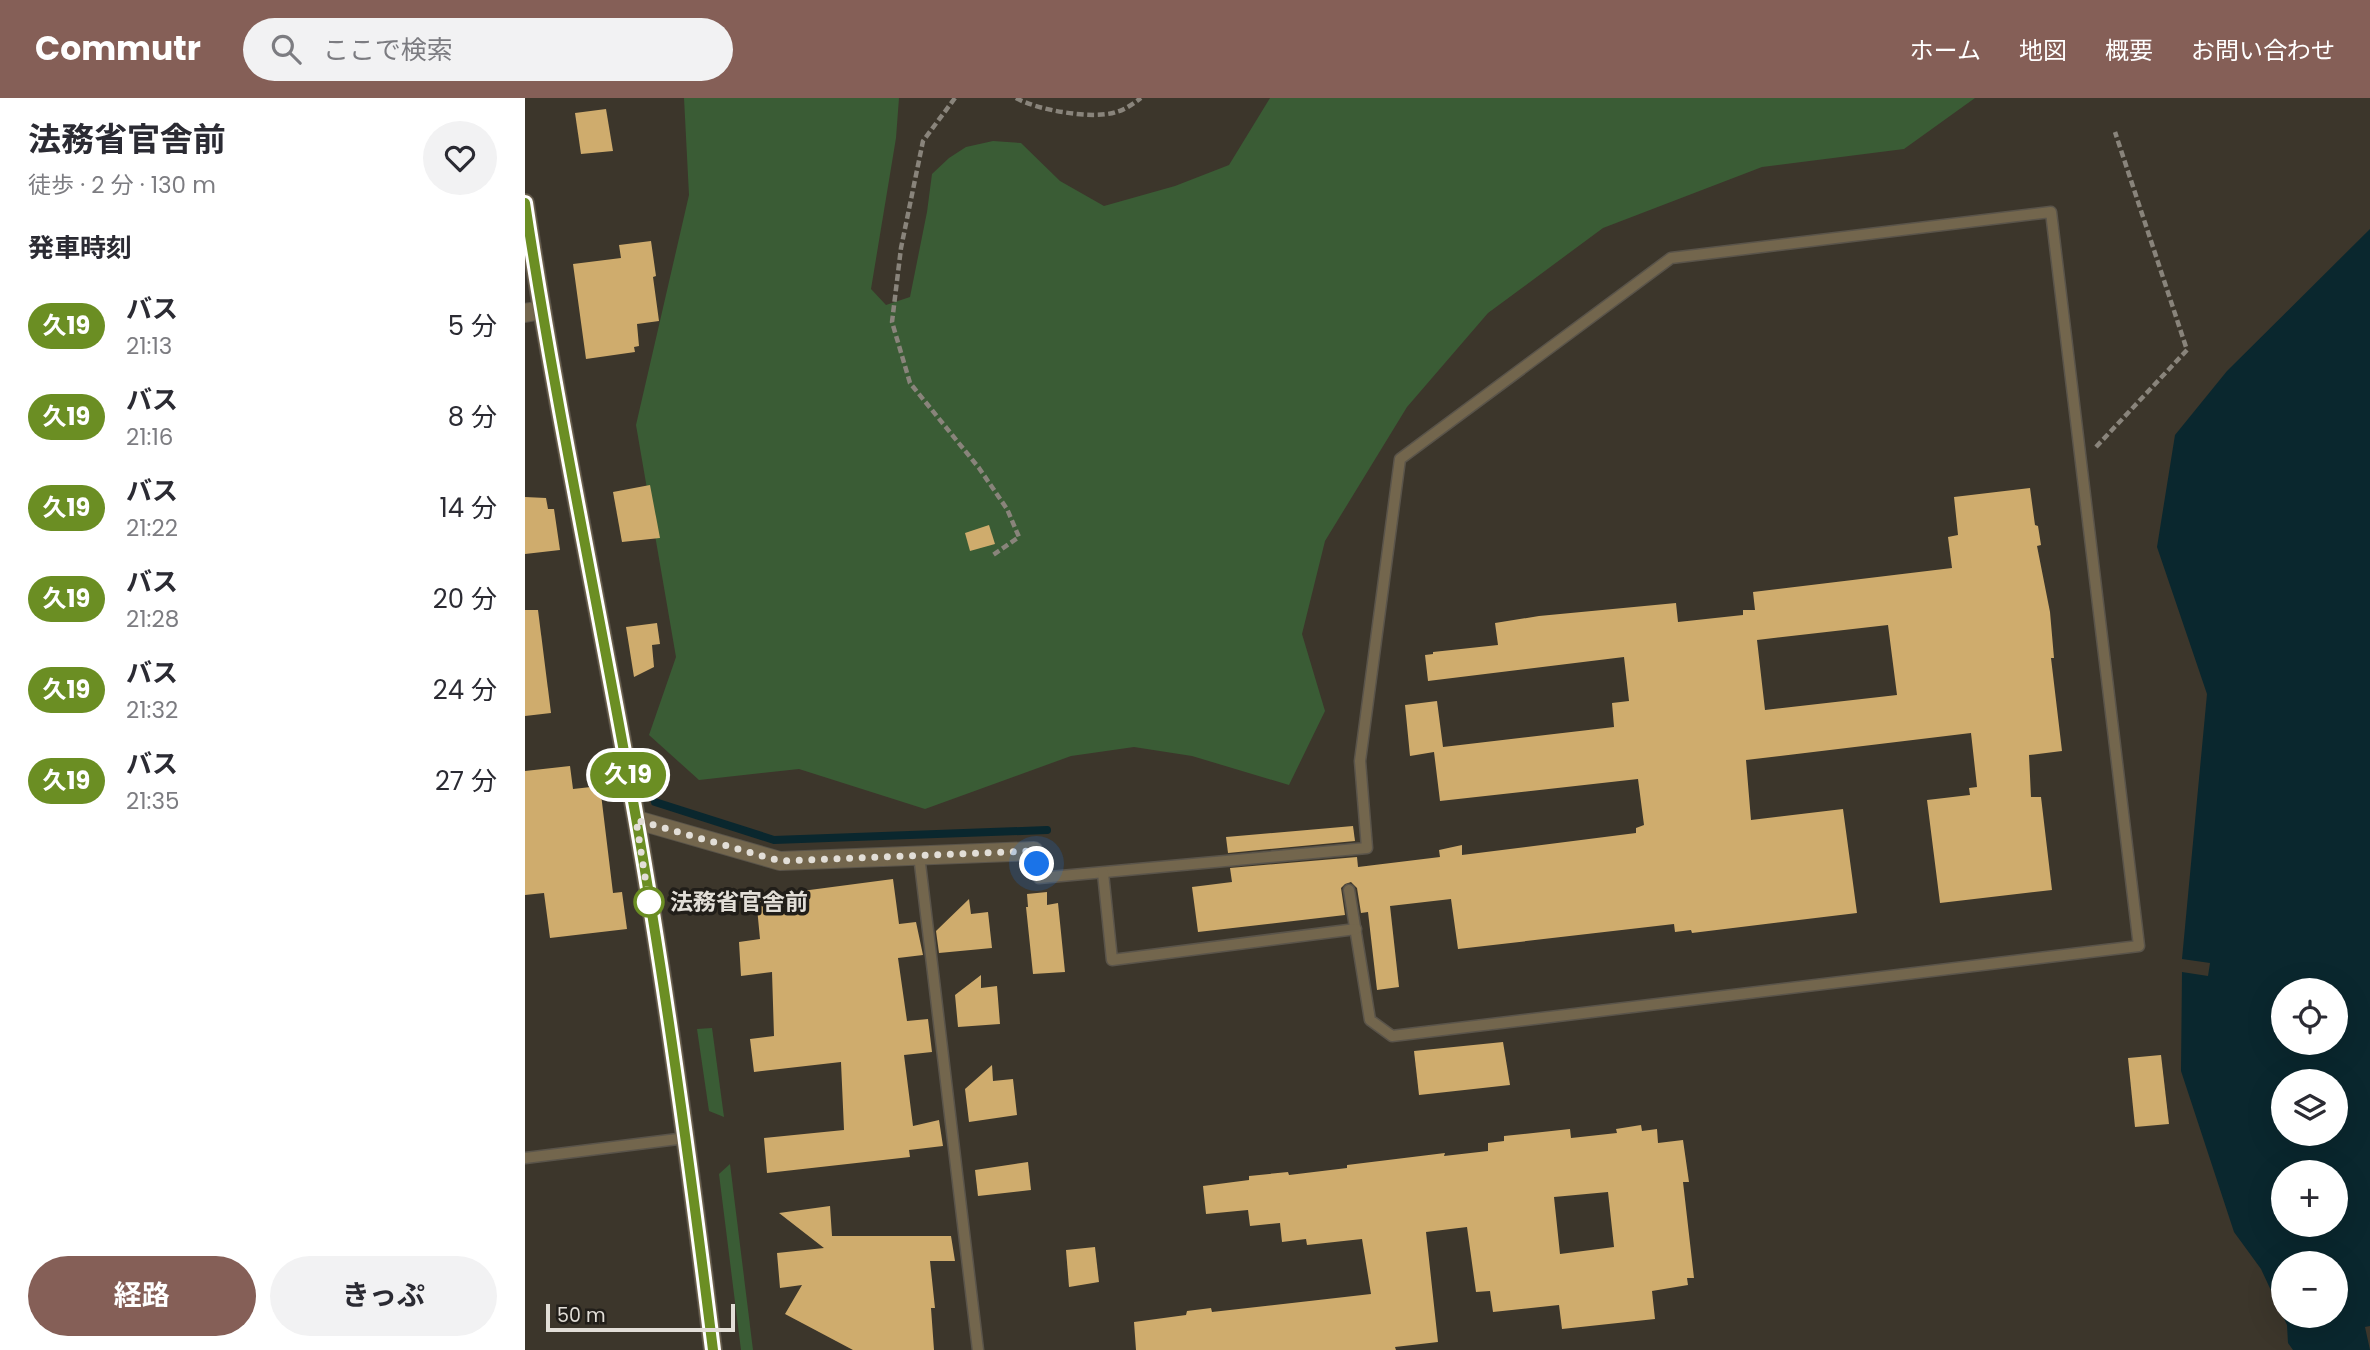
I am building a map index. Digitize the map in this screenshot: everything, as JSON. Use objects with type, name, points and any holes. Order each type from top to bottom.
[{"type":"street","points":[[525,202],[534,312],[636,820],[686,1138],[713,1350]]},
{"type":"street","points":[[636,820],[780,861],[1034,851]]},
{"type":"lane","points":[[1034,851],[1039,878],[1367,848],[1360,761],[1400,459],[1671,258],[2051,212],[2139,946],[1392,1036],[1370,1020],[1349,890]]},
{"type":"lane","points":[[919,855],[978,1350]]},
{"type":"lane","points":[[1103,873],[1112,960],[1356,929]]},
{"type":"lane","points":[[525,1158],[686,1138]]},
{"type":"path","points":[[955,98],[923,141],[901,248],[892,322],[910,383],[979,468],[1007,509],[1019,537],[993,555]]},
{"type":"path","points":[[1016,98],[1050,109],[1100,114],[1117,112],[1141,98]]},
{"type":"path","points":[[2081,463],[2187,350],[2115,132]]},
{"type":"green space","points":[[684,98],[899,98],[896,138],[871,289],[886,305],[910,297],[932,174],[966,147],[993,141],[1021,143],[1060,181],[1104,206],[1175,186],[1229,165],[1270,98],[1975,98],[1904,149],[1762,167],[1603,228],[1488,313],[1407,407],[1325,541],[1302,634],[1325,711],[1289,785],[1192,756],[1134,747],[1071,756],[925,809],[799,769],[699,780],[649,735],[676,657],[636,425],[689,195]]},
{"type":"green space","points":[[712,1028],[724,1117],[709,1111],[697,1029]]},
{"type":"green space","points":[[730,1164],[753,1350],[741,1350],[719,1174]]},
{"type":"water","points":[[2370,229],[2370,1326],[2365,1327],[2370,1350],[2293,1350],[2288,1343],[2287,1328],[2348,1328],[2348,1251],[2271,1251],[2271,1291],[2261,1269],[2234,1232],[2181,1071],[2182,972],[2208,976],[2210,963],[2182,959],[2207,694],[2157,547],[2175,435],[2227,371]]},
{"type":"building","points":[[606,109],[613,151],[581,154],[575,113]]},
{"type":"building","points":[[651,241],[659,321],[637,324],[639,346],[634,347],[635,352],[586,359],[573,264],[621,258],[619,245]]},
{"type":"building","points":[[650,485],[660,538],[622,542],[613,492]]},
{"type":"building","points":[[2030,488],[2035,525],[2038,526],[2041,545],[2037,546],[2050,612],[2054,658],[2051,658],[2062,751],[2029,755],[2031,797],[2041,797],[2052,890],[1940,903],[1927,800],[1970,795],[1969,788],[1977,787],[1971,733],[1746,760],[1751,820],[1843,809],[1857,913],[1692,933],[1691,930],[1675,932],[1674,924],[1458,949],[1451,899],[1390,906],[1399,987],[1377,990],[1368,912],[1361,913],[1357,888],[1351,882],[1341,888],[1345,915],[1198,932],[1192,887],[1232,882],[1230,868],[1357,857],[1358,867],[1440,857],[1439,850],[1462,845],[1462,855],[1636,833],[1636,828],[1644,825],[1638,779],[1440,801],[1434,752],[1410,756],[1405,705],[1437,701],[1443,747],[1614,727],[1612,703],[1629,701],[1624,657],[1428,681],[1425,655],[1498,645],[1495,623],[1539,616],[1676,603],[1678,622],[1743,615],[1743,610],[1755,610],[1753,592],[1952,568],[1948,537],[1958,535],[1954,497]],"holes":[[[1888,625],[1897,695],[1765,710],[1757,640]]]},
{"type":"building","points":[[525,497],[546,498],[548,509],[554,509],[560,550],[525,554]]},
{"type":"building","points":[[989,525],[995,544],[970,551],[965,533]]},
{"type":"building","points":[[525,610],[538,610],[551,713],[525,716]]},
{"type":"building","points":[[657,623],[660,644],[652,645],[654,667],[634,677],[626,627]]},
{"type":"building","points":[[570,766],[573,789],[600,786],[613,893],[622,892],[627,929],[550,938],[544,893],[525,895],[525,771]]},
{"type":"building","points":[[1353,826],[1355,841],[1228,853],[1226,837]]},
{"type":"building","points":[[893,879],[899,924],[916,922],[923,955],[898,958],[907,1021],[928,1019],[932,1052],[904,1055],[913,1126],[939,1120],[943,1146],[909,1150],[910,1157],[767,1173],[764,1138],[844,1130],[841,1062],[754,1072],[750,1039],[774,1036],[772,972],[741,976],[739,942],[760,939],[756,897]]},
{"type":"building","points":[[1047,892],[1047,905],[1058,903],[1065,972],[1033,974],[1027,894]]},
{"type":"building","points":[[969,899],[971,914],[988,912],[992,948],[939,953],[936,931]]},
{"type":"building","points":[[981,975],[981,988],[997,986],[1000,1024],[958,1027],[955,995]]},
{"type":"building","points":[[1503,1042],[1510,1085],[1419,1095],[1414,1051]]},
{"type":"building","points":[[2161,1055],[2169,1124],[2135,1127],[2128,1058]]},
{"type":"building","points":[[992,1065],[993,1081],[1013,1079],[1017,1115],[969,1122],[965,1089]]},
{"type":"building","points":[[1641,1125],[1642,1131],[1657,1129],[1658,1143],[1683,1140],[1689,1182],[1683,1182],[1694,1278],[1687,1278],[1688,1285],[1652,1291],[1655,1319],[1562,1329],[1559,1305],[1493,1312],[1490,1291],[1476,1292],[1467,1227],[1426,1232],[1438,1342],[1395,1347],[1396,1350],[1136,1350],[1134,1322],[1186,1315],[1187,1311],[1211,1308],[1212,1312],[1371,1294],[1362,1239],[1307,1245],[1306,1239],[1282,1242],[1280,1223],[1250,1226],[1248,1210],[1206,1214],[1203,1186],[1249,1180],[1249,1176],[1288,1172],[1289,1175],[1445,1153],[1444,1156],[1488,1151],[1488,1143],[1504,1141],[1504,1136],[1570,1129],[1571,1138],[1617,1133],[1616,1129]],"holes":[[[1608,1192],[1614,1247],[1560,1254],[1554,1197]]]},
{"type":"building","points":[[1028,1162],[1031,1190],[978,1196],[975,1170]]},
{"type":"building","points":[[830,1206],[832,1236],[951,1236],[955,1261],[930,1261],[935,1308],[931,1308],[934,1350],[853,1350],[785,1314],[802,1285],[780,1288],[777,1253],[824,1248],[779,1213]]},
{"type":"building","points":[[1095,1247],[1099,1282],[1069,1287],[1066,1250]]},
{"type":"waterway","points":[[655,802],[774,840],[1047,830]]},
{"type":"bus line","name":"久19","points":[[525,203],[542,310],[636,820],[686,1138],[713,1350]]},
{"type":"place","name":"法務省官舎前","points":[[649,902]]},
{"type":"route","points":[[649,902],[636,820],[780,861],[1034,851],[1037,864]]}]
